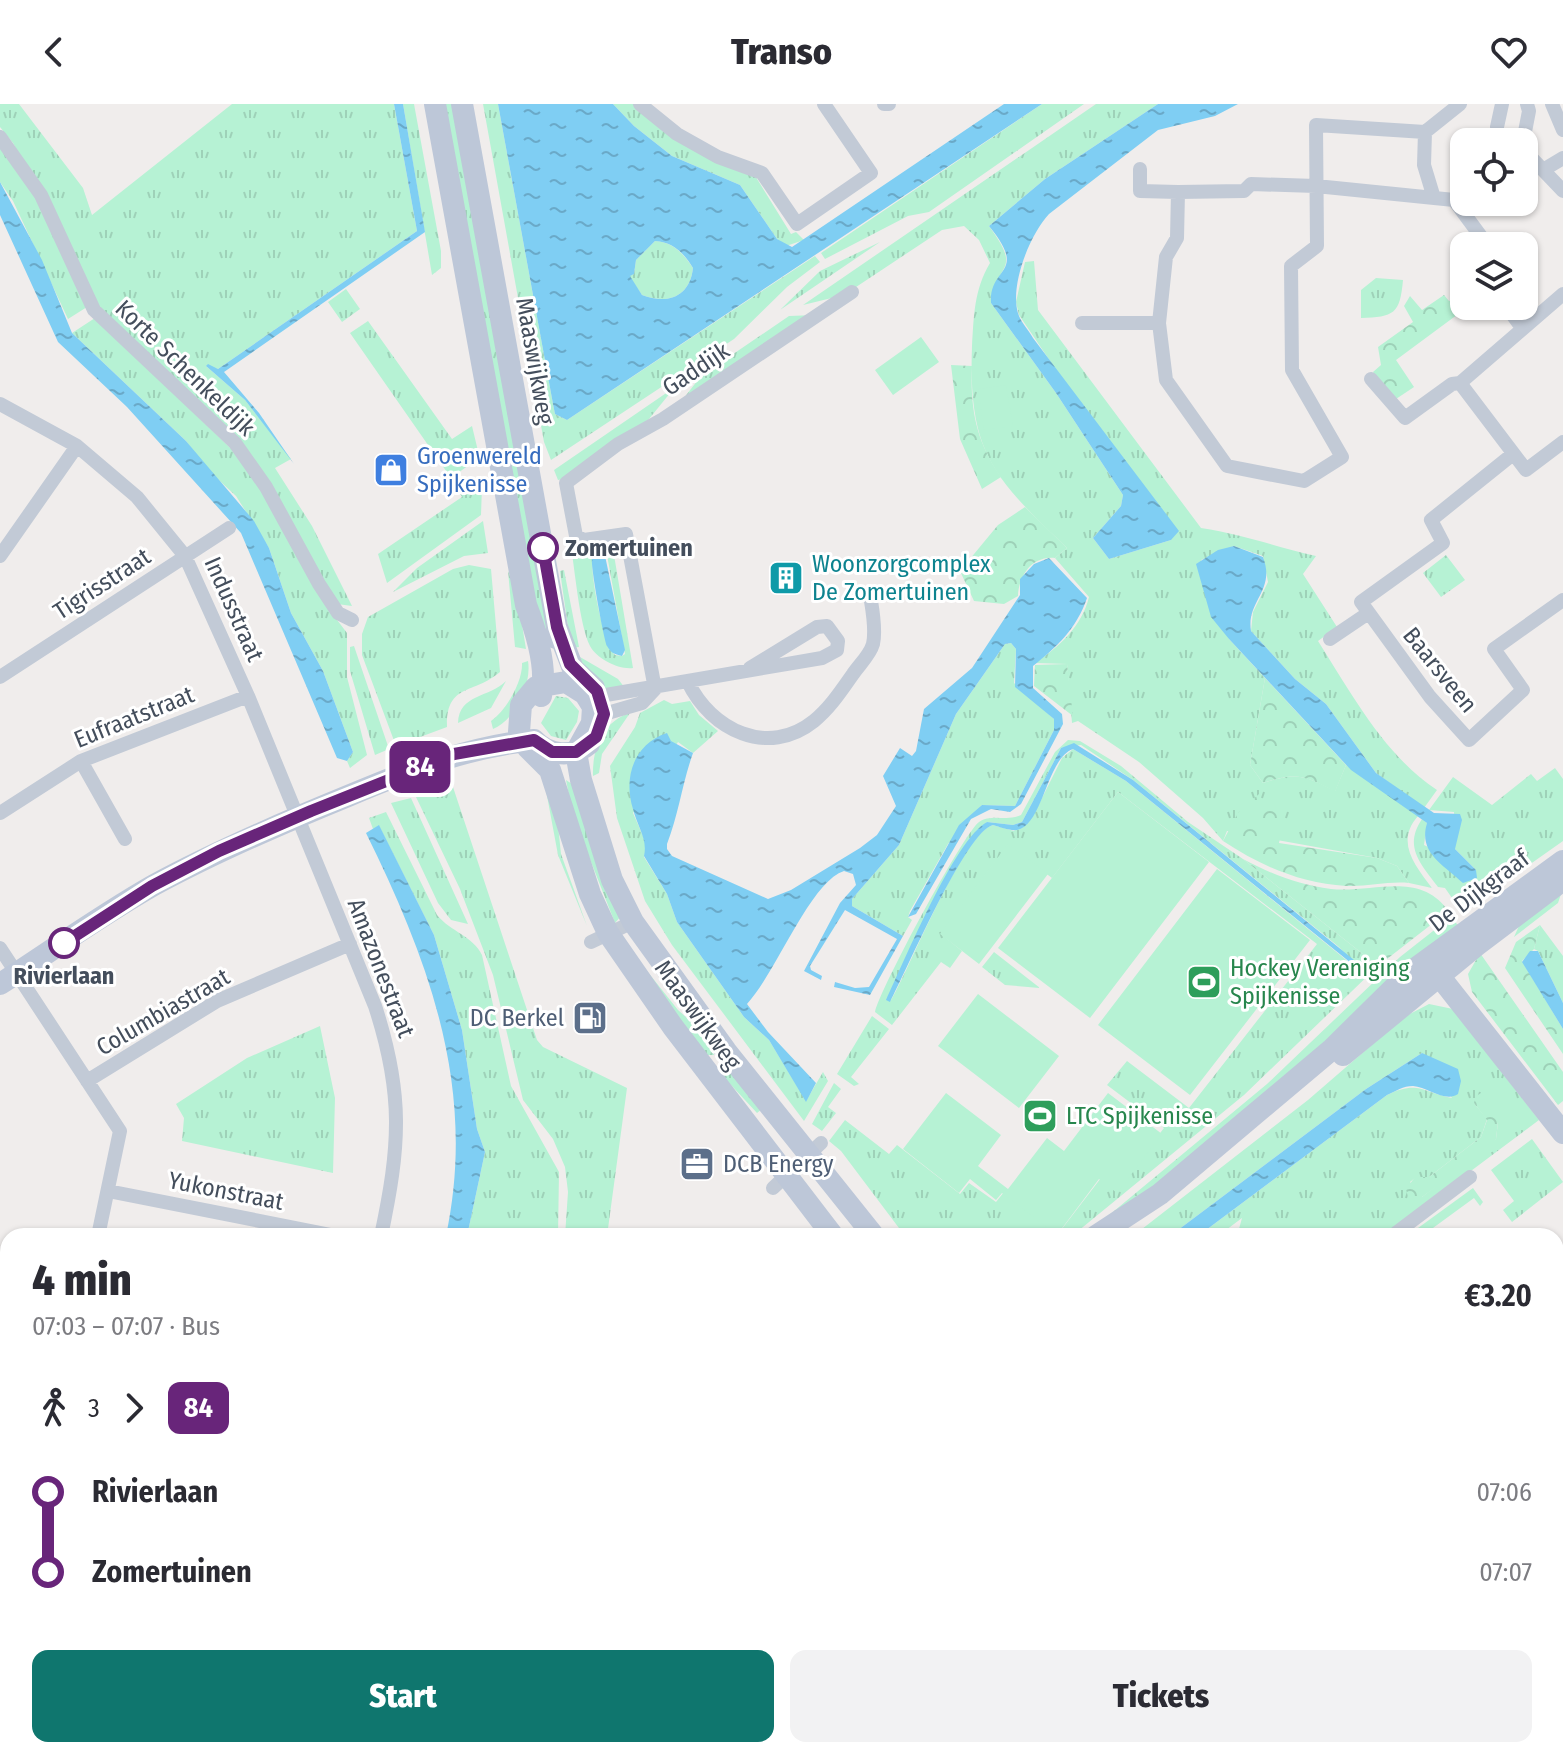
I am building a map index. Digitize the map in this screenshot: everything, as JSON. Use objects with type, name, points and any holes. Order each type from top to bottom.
[{"type":"street","points":[[435,104],[526,605],[525,624],[556,682],[597,702],[750,668],[831,656],[838,641],[827,626],[817,627],[750,668]]},
{"type":"street","name":"Maaswijkweg","points":[[462,104],[557,627],[556,682]]},
{"type":"street","points":[[640,104],[677,134],[704,150],[762,173],[797,224],[871,173],[824,104]]},
{"type":"street","points":[[1178,192],[1177,238],[1166,257],[1159,323],[1166,380],[1227,466],[1304,481],[1342,457],[1292,370],[1291,266],[1317,246],[1316,125],[1425,132],[1460,104]]},
{"type":"street","points":[[1497,127],[1502,104]]},
{"type":"street","points":[[1525,128],[1528,108],[1552,104],[1563,130]]},
{"type":"street","points":[[1425,132],[1424,165],[1434,198]]},
{"type":"street","name":"Korte Schenkeldijk","points":[[0,137],[41,195],[94,310],[235,443],[266,487],[338,613],[352,620]]},
{"type":"street","points":[[1543,170],[1563,158]]},
{"type":"street","points":[[1538,165],[1563,191]]},
{"type":"street","points":[[1140,169],[1140,191],[1244,191],[1251,184],[1450,197]]},
{"type":"street","name":"Gaddijk","points":[[655,689],[626,534],[584,540],[576,536],[566,483],[618,444],[663,419],[852,292]]},
{"type":"street","points":[[1371,379],[1405,418],[1452,384],[1460,383],[1563,294]]},
{"type":"street","points":[[1516,320],[1522,328]]},
{"type":"street","points":[[1082,323],[1159,323]]},
{"type":"street","points":[[1460,383],[1526,470],[1563,442]]},
{"type":"street","name":"Indusstraat","points":[[0,404],[77,446],[137,497],[185,556],[248,696],[297,817]]},
{"type":"street","points":[[0,556],[77,446]]},
{"type":"street","points":[[1330,639],[1367,614],[1361,602],[1443,543],[1431,520],[1513,454]]},
{"type":"street","name":"Tigrisstraat","points":[[0,677],[229,528]]},
{"type":"street","name":"Baarsveen","points":[[1367,614],[1430,697],[1469,740],[1523,690],[1494,649],[1563,600]]},
{"type":"street","points":[[688,682],[707,712],[736,732],[759,739],[801,730],[832,703],[873,643],[871,601]]},
{"type":"street","points":[[534,743],[521,705],[556,682]]},
{"type":"street","name":"Eufraatstraat","points":[[0,813],[81,761],[248,696]]},
{"type":"street","points":[[8,979],[152,886],[297,817],[459,752],[534,743],[584,747],[600,731],[597,702]]},
{"type":"street","name":"Maaswijkweg","points":[[534,743],[563,788],[562,802],[600,937],[673,1027],[780,1182],[825,1228]]},
{"type":"street","name":"Maaswijkweg","points":[[584,747],[592,818],[612,880],[633,922],[726,1051],[816,1149],[869,1228]]},
{"type":"street","points":[[81,761],[125,839]]},
{"type":"street","name":"Amazonestraat","points":[[297,817],[382,1027],[397,1092],[397,1144],[382,1228]]},
{"type":"street","name":"De Dijkgraaf","points":[[1432,966],[1563,861]]},
{"type":"street","name":"De Dijkgraaf","points":[[1432,966],[1563,880]]},
{"type":"street","points":[[600,937],[633,922]]},
{"type":"street","name":"Columbiastraat","points":[[87,1081],[217,1001],[350,944]]},
{"type":"street","points":[[0,948],[8,979],[87,1081],[120,1131],[100,1228]]},
{"type":"street","points":[[1432,966],[1563,1133]]},
{"type":"street","points":[[1108,1228],[1160,1194],[1331,1050],[1383,996],[1432,966]]},
{"type":"street","points":[[1127,1228],[1249,1133],[1432,966]]},
{"type":"street","points":[[780,1182],[816,1149]]},
{"type":"street","points":[[1403,1228],[1470,1177]]},
{"type":"street","name":"Yukonstraat","points":[[108,1191],[295,1228]]},
{"type":"green space","points":[[0,104],[19,104],[83,188],[92,215],[232,104],[394,104],[417,231],[218,369],[206,366],[245,400],[291,459],[275,468],[312,526],[352,606],[337,604],[267,479],[98,308],[13,143],[0,127]]},
{"type":"green space","points":[[403,104],[414,104],[441,251],[441,268],[432,275]]},
{"type":"green space","points":[[443,104],[455,104],[553,644],[541,646]]},
{"type":"green space","points":[[483,104],[498,104],[555,414],[567,420],[815,256],[820,262],[787,287],[734,339],[551,460],[544,442]]},
{"type":"green space","points":[[613,104],[634,104],[754,174],[791,234],[796,232],[804,240],[786,246],[777,239],[740,185],[672,156],[634,126]]},
{"type":"green space","points":[[1042,104],[1084,104],[929,212],[908,216],[825,259],[821,253]]},
{"type":"green space","points":[[1096,104],[1158,104],[1045,179],[989,226],[1006,260],[991,303],[1056,393],[1123,495],[1121,506],[1093,538],[1109,559],[1171,540],[1019,315],[1016,302],[1025,262],[1034,261],[1038,310],[1201,528],[1316,556],[1303,574],[1337,627],[1318,641],[1385,742],[1418,776],[1437,790],[1424,808],[1376,773],[1326,704],[1295,679],[1251,631],[1253,612],[1268,582],[1263,556],[1234,546],[1201,560],[1229,639],[1265,678],[1250,765],[1263,783],[1293,776],[1315,781],[1335,791],[1346,765],[1418,816],[1411,826],[1408,844],[1414,862],[1432,888],[1409,883],[1397,866],[1377,858],[1227,831],[1223,841],[1203,818],[1139,762],[1078,721],[1072,723],[1067,664],[1035,663],[1068,635],[1086,608],[1089,597],[1055,558],[1067,548],[1003,481],[981,438],[975,413],[972,346],[978,293],[990,263],[979,240],[964,226],[942,230],[844,295],[803,305]]},
{"type":"green space","points":[[0,143],[32,188],[87,307],[68,319],[13,201],[0,182]]},
{"type":"green space","points":[[655,241],[677,249],[693,268],[687,286],[676,296],[660,299],[642,295],[629,276],[634,274],[636,260]]},
{"type":"green space","points":[[880,242],[780,310],[820,271]]},
{"type":"green space","points":[[1376,278],[1403,280],[1400,300],[1388,315],[1361,318],[1361,290]]},
{"type":"green space","points":[[346,289],[360,309],[342,322],[328,302]]},
{"type":"green space","points":[[1444,295],[1450,301],[1450,320],[1396,360],[1414,387],[1393,401],[1373,372],[1381,365],[1378,347],[1413,322],[1404,306],[1410,296],[1422,310]]},
{"type":"green space","points":[[815,315],[673,412],[701,376],[789,316]]},
{"type":"green space","points":[[95,318],[246,463],[325,604],[347,633],[347,677],[367,755],[350,768],[347,761],[353,752],[323,671],[291,613],[269,548],[236,496],[208,470],[186,441],[72,333]]},
{"type":"green space","points":[[368,321],[452,439],[472,426],[478,451],[476,460],[451,478],[350,333]]},
{"type":"green space","points":[[921,337],[939,362],[893,395],[875,370]]},
{"type":"green space","points":[[951,365],[972,366],[976,424],[992,464],[1001,477],[982,489],[960,439]]},
{"type":"green space","points":[[1006,385],[1013,426],[984,430],[978,389]]},
{"type":"green space","points":[[675,387],[649,419],[567,478],[558,480],[554,470]]},
{"type":"green space","points":[[468,480],[476,480],[482,486],[481,515],[387,583],[378,554],[462,497],[457,488]]},
{"type":"green space","points":[[1025,507],[1067,548],[1055,558],[1033,564],[1021,581],[1018,596],[1004,604],[974,601],[960,571],[998,525]]},
{"type":"green space","points":[[483,521],[488,553],[464,556],[393,592],[417,568]]},
{"type":"green space","points":[[570,541],[577,546],[621,544],[622,547],[613,549],[633,668],[609,663],[590,646],[580,610]],"holes":[[[594,554],[607,555],[625,654],[622,656],[615,655],[606,637],[595,588]]]},
{"type":"green space","points":[[1446,555],[1465,580],[1441,597],[1423,573]]},
{"type":"green space","points":[[469,565],[491,569],[500,672],[456,696],[448,713],[447,727],[396,746],[362,655],[362,634],[368,617],[453,569]]},
{"type":"green space","points":[[564,570],[579,647],[571,648],[560,571]]},
{"type":"green space","points":[[508,571],[517,594],[526,649],[515,647]]},
{"type":"green space","points":[[1011,643],[1016,649],[1014,683],[1054,719],[1054,730],[1015,806],[982,805],[948,844],[910,911],[908,917],[912,920],[903,936],[852,906],[852,899],[899,845],[956,714],[1005,644]]},
{"type":"green space","points":[[354,646],[389,749],[375,755],[350,671],[350,647]]},
{"type":"green space","points":[[580,657],[618,679],[625,688],[608,689],[596,683],[586,672]]},
{"type":"green space","points":[[528,661],[527,680],[515,710],[493,729],[491,721],[508,703],[517,687],[522,663]]},
{"type":"green space","points":[[1067,664],[1073,716],[1034,686],[1035,665]]},
{"type":"green space","points":[[1265,678],[1346,765],[1335,792],[1300,777],[1284,777],[1263,783],[1250,765]]},
{"type":"green space","points":[[506,681],[491,708],[458,723],[469,701]]},
{"type":"green space","points":[[556,696],[568,698],[579,711],[577,722],[566,740],[551,736],[541,723]]},
{"type":"green space","points":[[664,700],[672,704],[690,701],[699,715],[718,731],[693,753],[678,742],[633,813],[647,845],[644,857],[667,894],[677,922],[744,1017],[769,1040],[806,1101],[823,1072],[828,1081],[804,1121],[672,945],[645,901],[617,818],[610,766],[635,727],[640,713]]},
{"type":"green space","points":[[630,713],[602,754],[599,773],[593,776],[601,737],[613,722]]},
{"type":"green space","points":[[1068,740],[1080,741],[1121,766],[1188,822],[1243,859],[1378,966],[1244,1095],[1082,1228],[1063,1228],[1104,1174],[1120,1185],[1164,1128],[1107,1085],[1127,1061],[1189,1108],[1317,944],[1118,792],[1052,878],[1008,845],[941,934],[962,951],[950,968],[941,962],[892,1025],[875,1012],[880,998],[957,854],[979,822],[1021,815],[1055,752]],"holes":[[[1081,745],[1133,780],[1339,947],[1361,972],[1126,781],[1073,749],[1062,758],[1035,812],[1014,831],[993,825],[981,833],[967,851],[937,904],[890,1002],[931,907],[970,841],[987,822],[1013,825],[1022,822],[1061,748]]]},
{"type":"green space","points":[[1555,768],[1563,779],[1563,841],[1479,900],[1459,908],[1445,888],[1438,887],[1416,855],[1414,838],[1422,819],[1427,823],[1424,845],[1476,870],[1455,849],[1454,812],[1429,810],[1453,777],[1492,805],[1531,774],[1537,781]]},
{"type":"green space","points":[[450,778],[537,1040],[543,1047],[627,1088],[608,1228],[566,1228],[568,1192],[565,1167],[553,1139],[523,1100],[493,975],[460,889],[416,797]]},
{"type":"green space","points":[[566,780],[572,784],[621,916],[615,923],[573,816]]},
{"type":"green space","points":[[545,785],[556,806],[561,854],[587,926],[558,855]]},
{"type":"green space","name":"Hockey Vereniging Spijkenisse","points":[[1118,792],[1209,862],[1090,1018],[998,948]]},
{"type":"green space","points":[[1259,794],[1264,806],[1287,806],[1279,843],[1377,858],[1397,866],[1409,883],[1346,886],[1313,881],[1282,872],[1237,850],[1223,841],[1238,813]]},
{"type":"green space","points":[[411,798],[468,924],[451,920],[438,903],[391,803]]},
{"type":"green space","points":[[386,812],[437,915],[473,943],[482,955],[511,1086],[559,1172],[558,1228],[469,1228],[485,1152],[477,1129],[462,1030],[434,935],[379,826],[373,829],[369,818]]},
{"type":"green space","points":[[1008,844],[1048,874],[979,964],[940,934]]},
{"type":"green space","points":[[1243,859],[1286,878],[1319,887],[1394,886],[1423,890],[1447,909],[1446,913],[1378,966]]},
{"type":"green space","name":"Hockey Vereniging Spijkenisse","points":[[1217,869],[1310,940],[1190,1095],[1098,1025]]},
{"type":"green space","points":[[1563,888],[1558,903],[1514,937],[1523,917]]},
{"type":"green space","points":[[1447,920],[1453,920],[1460,927],[1143,1203],[1096,1226],[1267,1084],[1400,957]]},
{"type":"green space","points":[[1540,925],[1563,956],[1563,1003],[1538,951],[1534,949]]},
{"type":"green space","points":[[1540,925],[1534,949],[1522,961],[1563,1029],[1563,1054],[1505,968],[1516,942]]},
{"type":"green space","points":[[631,951],[678,1010],[706,1035],[714,1055],[706,1055]]},
{"type":"green space","points":[[994,952],[1040,988],[1005,985],[982,967]]},
{"type":"green space","points":[[1480,953],[1563,1072],[1563,1101],[1558,1105],[1472,992],[1468,974]]},
{"type":"green space","points":[[978,994],[1059,1056],[1019,1108],[938,1046]]},
{"type":"green space","points":[[1429,1004],[1453,1009],[1539,1120],[1395,1228],[1239,1228],[1242,1218],[1229,1228],[1209,1228],[1387,1095],[1413,1088],[1452,1098],[1422,1053],[1366,1089],[1181,1228],[1143,1228],[1308,1100],[1404,1017]],"holes":[[[1474,1103],[1498,1122],[1496,1139],[1422,1197],[1410,1182],[1415,1178],[1429,1177],[1481,1137],[1487,1119]]]},
{"type":"green space","points":[[872,1016],[889,1029],[851,1077],[859,1084],[854,1086],[837,1074]]},
{"type":"green space","points":[[320,1026],[335,1098],[333,1173],[182,1141],[184,1118],[176,1104],[247,1058]]},
{"type":"green space","points":[[723,1063],[762,1109],[757,1113],[719,1072]]},
{"type":"green space","points":[[834,1083],[841,1089],[828,1107],[836,1113],[822,1131],[812,1124]]},
{"type":"green space","points":[[1490,1088],[1510,1120],[1498,1122],[1496,1139],[1490,1148],[1422,1197],[1408,1197],[1406,1189],[1415,1177],[1429,1177],[1481,1137],[1487,1120],[1474,1103],[1476,1096]]},
{"type":"green space","points":[[946,1093],[1001,1135],[978,1166],[1008,1189],[1047,1138],[1064,1151],[1108,1093],[1162,1134],[1117,1193],[1099,1179],[1062,1228],[1048,1228],[1002,1193],[996,1200],[970,1179],[959,1193],[903,1149]]},
{"type":"green space","points":[[845,1120],[889,1154],[897,1145],[960,1194],[969,1183],[996,1202],[1004,1192],[1050,1228],[899,1228],[841,1151],[829,1141]]},
{"type":"green space","points":[[1532,1139],[1563,1182],[1512,1222],[1503,1210],[1514,1201],[1491,1170]]},
{"type":"green space","points":[[1473,1188],[1483,1202],[1480,1206],[1474,1198],[1433,1228],[1418,1228]]},
{"type":"water","points":[[394,104],[403,104],[425,232],[224,372],[259,413],[294,464],[245,400],[206,366],[208,364],[218,369],[417,231]]},
{"type":"water","points":[[498,104],[613,104],[634,126],[672,156],[740,185],[777,239],[792,247],[1004,104],[1042,104],[567,420],[555,414]],"holes":[[[655,241],[677,249],[693,268],[687,286],[676,296],[660,299],[642,295],[630,276],[634,274],[636,260]]]},
{"type":"water","points":[[1158,104],[1238,104],[1215,116],[1158,130],[1049,214],[1028,248],[1016,291],[1019,316],[1033,338],[1179,531],[1171,540],[1109,559],[1093,538],[1121,506],[1123,495],[1056,393],[991,303],[995,282],[1007,262],[1006,253],[989,226],[1045,179]]},
{"type":"water","points":[[0,182],[42,260],[72,333],[186,441],[254,521],[269,548],[291,613],[323,671],[353,752],[347,761],[337,758],[241,533],[127,407],[58,342],[0,215]]},
{"type":"water","points":[[1234,546],[1263,557],[1266,569],[1264,587],[1253,612],[1251,631],[1295,679],[1326,704],[1376,773],[1434,813],[1460,814],[1462,820],[1455,849],[1476,870],[1477,878],[1463,883],[1440,864],[1426,842],[1427,823],[1351,770],[1211,617],[1196,564],[1218,550]]},
{"type":"water","points":[[604,551],[625,650],[622,656],[613,653],[607,646],[593,573],[592,558]]},
{"type":"water","points":[[1049,558],[1087,598],[1078,619],[1065,636],[1033,666],[1033,688],[1062,714],[1063,724],[1021,804],[1010,812],[991,809],[971,819],[916,914],[908,917],[959,825],[982,805],[1015,806],[1054,730],[1054,719],[1015,687],[1016,649],[1011,643],[1005,644],[956,714],[899,845],[852,899],[852,906],[903,936],[870,995],[834,987],[835,982],[855,988],[869,987],[897,939],[845,910],[810,966],[811,970],[822,976],[821,980],[804,971],[840,903],[856,885],[853,874],[844,871],[819,892],[747,1004],[768,1032],[816,1083],[806,1102],[769,1040],[744,1017],[677,922],[667,894],[644,856],[643,838],[630,797],[634,763],[646,745],[667,733],[671,741],[693,753],[667,844],[672,856],[768,899],[791,890],[877,835],[896,806],[883,776],[900,748],[912,756],[916,751],[924,709],[972,668],[1020,595],[1020,579],[1034,564]]},
{"type":"water","points":[[1074,743],[1133,780],[1365,969],[1362,972],[1126,781],[1073,749],[1057,765],[1026,825],[1014,830],[993,825],[981,833],[937,904],[890,1002],[886,1000],[945,876],[960,852],[987,822],[1013,825],[1022,822],[1061,748]]},
{"type":"water","points":[[379,825],[434,935],[462,1030],[477,1129],[485,1152],[469,1228],[447,1228],[454,1182],[456,1130],[442,1028],[410,930],[366,833]]},
{"type":"water","points":[[1530,951],[1538,951],[1563,1003],[1563,1029],[1522,962]]},
{"type":"water","points":[[1422,1053],[1458,1069],[1461,1081],[1458,1094],[1448,1097],[1413,1086],[1387,1095],[1209,1228],[1181,1228],[1366,1089]]},
{"type":"bus line","name":"84","points":[[64,943],[152,886],[219,851],[459,752],[475,752],[517,741],[534,740],[545,749],[560,754],[584,748],[600,731],[604,714],[602,700],[570,664],[563,636],[557,627],[543,548]]},
{"type":"place","name":"Groenwereld Spijkenisse","points":[[391,470]]},
{"type":"place","name":"Zomertuinen","points":[[543,548]]},
{"type":"place","name":"Woonzorgcomplex De Zomertuinen","points":[[786,578]]},
{"type":"place","name":"Rivierlaan","points":[[64,943]]},
{"type":"place","name":"Hockey Vereniging Spijkenisse","points":[[1204,982]]},
{"type":"place","name":"DC Berkel","points":[[590,1018]]},
{"type":"place","name":"LTC Spijkenisse","points":[[1040,1116]]},
{"type":"place","name":"DCB Energy","points":[[697,1164]]}]
